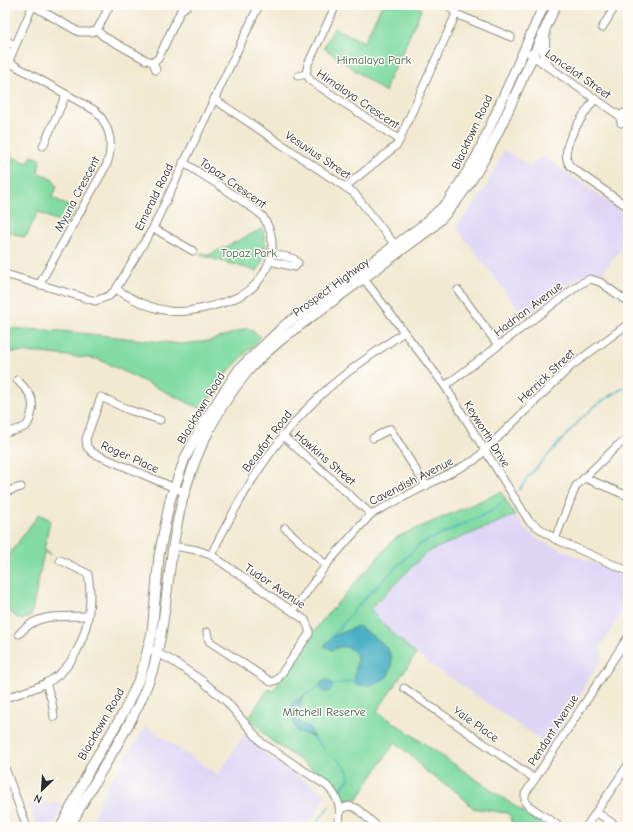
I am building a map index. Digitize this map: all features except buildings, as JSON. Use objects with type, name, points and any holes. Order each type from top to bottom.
[{"type":"main road","name":"Blacktown Road","points":[[71,825],[95,780],[133,717],[149,680],[153,651],[159,556],[173,488],[185,458],[218,398],[239,369],[285,325],[361,275],[395,245],[437,214],[454,195],[477,156],[523,49],[544,5]]},
{"type":"main road","name":"Prospect Highway","points":[[164,609],[173,546],[184,492],[197,456],[217,417],[249,370],[287,335],[361,275],[434,227],[452,209],[472,182],[489,152],[556,5]]},
{"type":"main road","points":[[545,28],[544,60],[548,66]]},
{"type":"main road","name":"Blacktown Road","points":[[62,827],[87,774],[128,704],[153,651],[164,609]]},
{"type":"street","points":[[7,63],[33,6],[79,32],[92,32],[97,30],[110,5]]},
{"type":"street","points":[[153,62],[158,58],[182,10],[188,5]]},
{"type":"street","name":"Emerald Road","points":[[5,274],[95,301],[109,296],[116,289],[153,228],[183,162],[260,5]]},
{"type":"street","name":"Himalaya Crescent","points":[[336,5],[308,64],[306,74],[311,81],[400,140]]},
{"type":"street","points":[[448,5],[456,14],[510,37]]},
{"type":"street","points":[[602,28],[616,5]]},
{"type":"street","points":[[345,187],[390,152],[400,140],[456,14]]},
{"type":"street","points":[[97,30],[103,36],[146,60],[153,62]]},
{"type":"street","points":[[5,40],[15,45]]},
{"type":"street","name":"Lancelot Street","points":[[523,49],[594,100],[627,118]]},
{"type":"street","points":[[153,62],[156,70]]},
{"type":"street","name":"Myuna Crescent","points":[[7,63],[96,111],[104,120],[111,137],[111,150],[101,174],[39,285]]},
{"type":"street","name":"Himalaya Crescent","points":[[298,76],[306,74]]},
{"type":"street","points":[[44,146],[66,94]]},
{"type":"street","name":"Vesuvius Street","points":[[214,99],[345,187],[360,200],[395,245]]},
{"type":"street","points":[[594,100],[575,127],[565,153],[567,162],[571,167],[628,207]]},
{"type":"street","name":"Topaz Crescent","points":[[116,289],[151,308],[170,311],[194,309],[221,303],[238,296],[254,286],[270,261],[273,235],[263,216],[242,200],[183,162]]},
{"type":"street","points":[[153,228],[193,251]]},
{"type":"street","points":[[270,261],[295,267],[298,263],[294,258],[272,253]]},
{"type":"street","name":"Keyworth Drive","points":[[361,275],[445,386],[529,521],[555,539],[628,571]]},
{"type":"street","name":"Hadrian Avenue","points":[[445,386],[580,284],[590,279],[600,282],[628,302]]},
{"type":"street","points":[[458,290],[498,345]]},
{"type":"street","name":"Herrick Street","points":[[485,451],[570,367],[628,324]]},
{"type":"street","name":"Beaufort Road","points":[[211,555],[255,475],[282,435],[324,391],[404,332]]},
{"type":"street","points":[[5,433],[25,426],[28,423],[34,403],[28,391],[17,380]]},
{"type":"street","name":"Roger Place","points":[[160,420],[129,410],[101,397],[86,444],[93,453],[184,492]]},
{"type":"street","points":[[373,438],[390,429],[426,486]]},
{"type":"street","name":"Hawkins Street","points":[[282,435],[371,514]]},
{"type":"street","points":[[555,539],[576,486],[617,446],[628,439]]},
{"type":"street","name":"Cavendish Avenue","points":[[293,611],[326,564],[371,514],[475,460],[485,451]]},
{"type":"street","points":[[585,478],[628,496]]},
{"type":"street","points":[[5,492],[21,487]]},
{"type":"street","points":[[285,528],[326,564]]},
{"type":"street","name":"Tudor Avenue","points":[[173,546],[197,550],[211,555],[305,620],[309,629],[308,634],[277,680],[271,682],[209,642],[207,632]]},
{"type":"street","points":[[5,698],[46,683],[63,671],[77,652],[83,638],[90,585],[88,574],[60,560]]},
{"type":"street","points":[[19,634],[28,623],[48,617],[87,616]]},
{"type":"street","name":"Pendant Avenue","points":[[560,827],[525,802],[525,794],[628,637]]},
{"type":"street","points":[[153,651],[177,664],[217,693],[253,734],[266,746],[327,786],[334,794],[340,809],[337,827]]},
{"type":"street","points":[[46,683],[52,702],[54,717]]},
{"type":"street","name":"Yale Place","points":[[404,688],[535,779]]},
{"type":"street","points":[[586,827],[628,765]]},
{"type":"street","points":[[5,768],[8,782],[22,803],[31,827]]},
{"type":"street","points":[[16,793],[19,808],[27,827]]},
{"type":"street","points":[[340,809],[349,806],[356,808],[378,827]]},
{"type":"street","points":[[596,812],[618,827]]},
{"type":"shaded area","points":[[504,150],[530,166],[543,156],[628,216],[628,240],[600,276],[583,274],[525,318],[456,227],[484,191]]},
{"type":"shaded area","points":[[515,515],[526,530],[541,541],[628,578],[628,603],[601,645],[602,659],[548,745],[416,654],[387,628],[370,610],[427,552]]},
{"type":"shaded area","points":[[146,726],[218,775],[244,735],[277,762],[327,795],[307,827],[89,827],[104,792]]},
{"type":"shaded area","points":[[63,803],[54,827],[37,827],[28,804]]},
{"type":"green space","name":"Himalaya Park","points":[[382,5],[420,5],[421,10],[394,71],[392,71],[385,92],[324,48],[334,28],[364,42]]},
{"type":"green space","points":[[5,154],[27,163],[32,156],[40,159],[38,172],[53,180],[57,187],[52,197],[75,210],[66,225],[38,212],[27,235],[24,237],[5,231]]},
{"type":"green space","name":"Topaz Park","points":[[262,229],[265,240],[265,251],[257,271],[200,255],[201,253],[209,255]]},
{"type":"green space","points":[[5,328],[61,331],[181,344],[209,341],[248,328],[261,337],[226,374],[203,410],[98,359],[41,353],[5,352]]},
{"type":"green space","name":"Mitchell Reserve","points":[[501,492],[515,515],[427,552],[370,609],[387,628],[416,654],[377,711],[545,827],[513,827],[511,817],[507,813],[473,808],[458,793],[425,771],[415,759],[395,742],[358,798],[346,801],[342,792],[335,784],[269,739],[249,717],[268,689],[273,691],[321,622],[395,538]]},
{"type":"green space","points":[[39,514],[50,520],[44,549],[50,553],[49,555],[44,552],[31,616],[21,620],[5,609],[5,560]]},
{"type":"water","points":[[358,626],[385,646],[391,659],[391,668],[387,677],[376,683],[368,685],[356,684],[355,674],[357,656],[351,649],[342,647],[332,650],[324,646],[332,637]]},
{"type":"water","points":[[326,680],[330,682],[332,686],[330,690],[326,692],[322,690],[320,686],[322,682]]},
{"type":"water","points":[[308,693],[302,697],[298,711],[294,713],[295,719],[310,728],[314,738],[308,734],[298,733],[294,724],[292,703]]},
{"type":"waterway","points":[[519,490],[528,477],[581,419],[596,405],[628,385]]},
{"type":"waterway","points":[[332,637],[362,601],[420,544],[492,511],[504,501]]},
{"type":"waterway","points":[[333,685],[355,680]]},
{"type":"waterway","points":[[308,694],[319,687]]},
{"type":"waterway","points":[[314,738],[324,749]]},
{"type":"waterway","points":[[337,758],[348,771],[349,779],[340,790]]},
{"type":"waterway","points":[[314,827],[329,806]]}]
